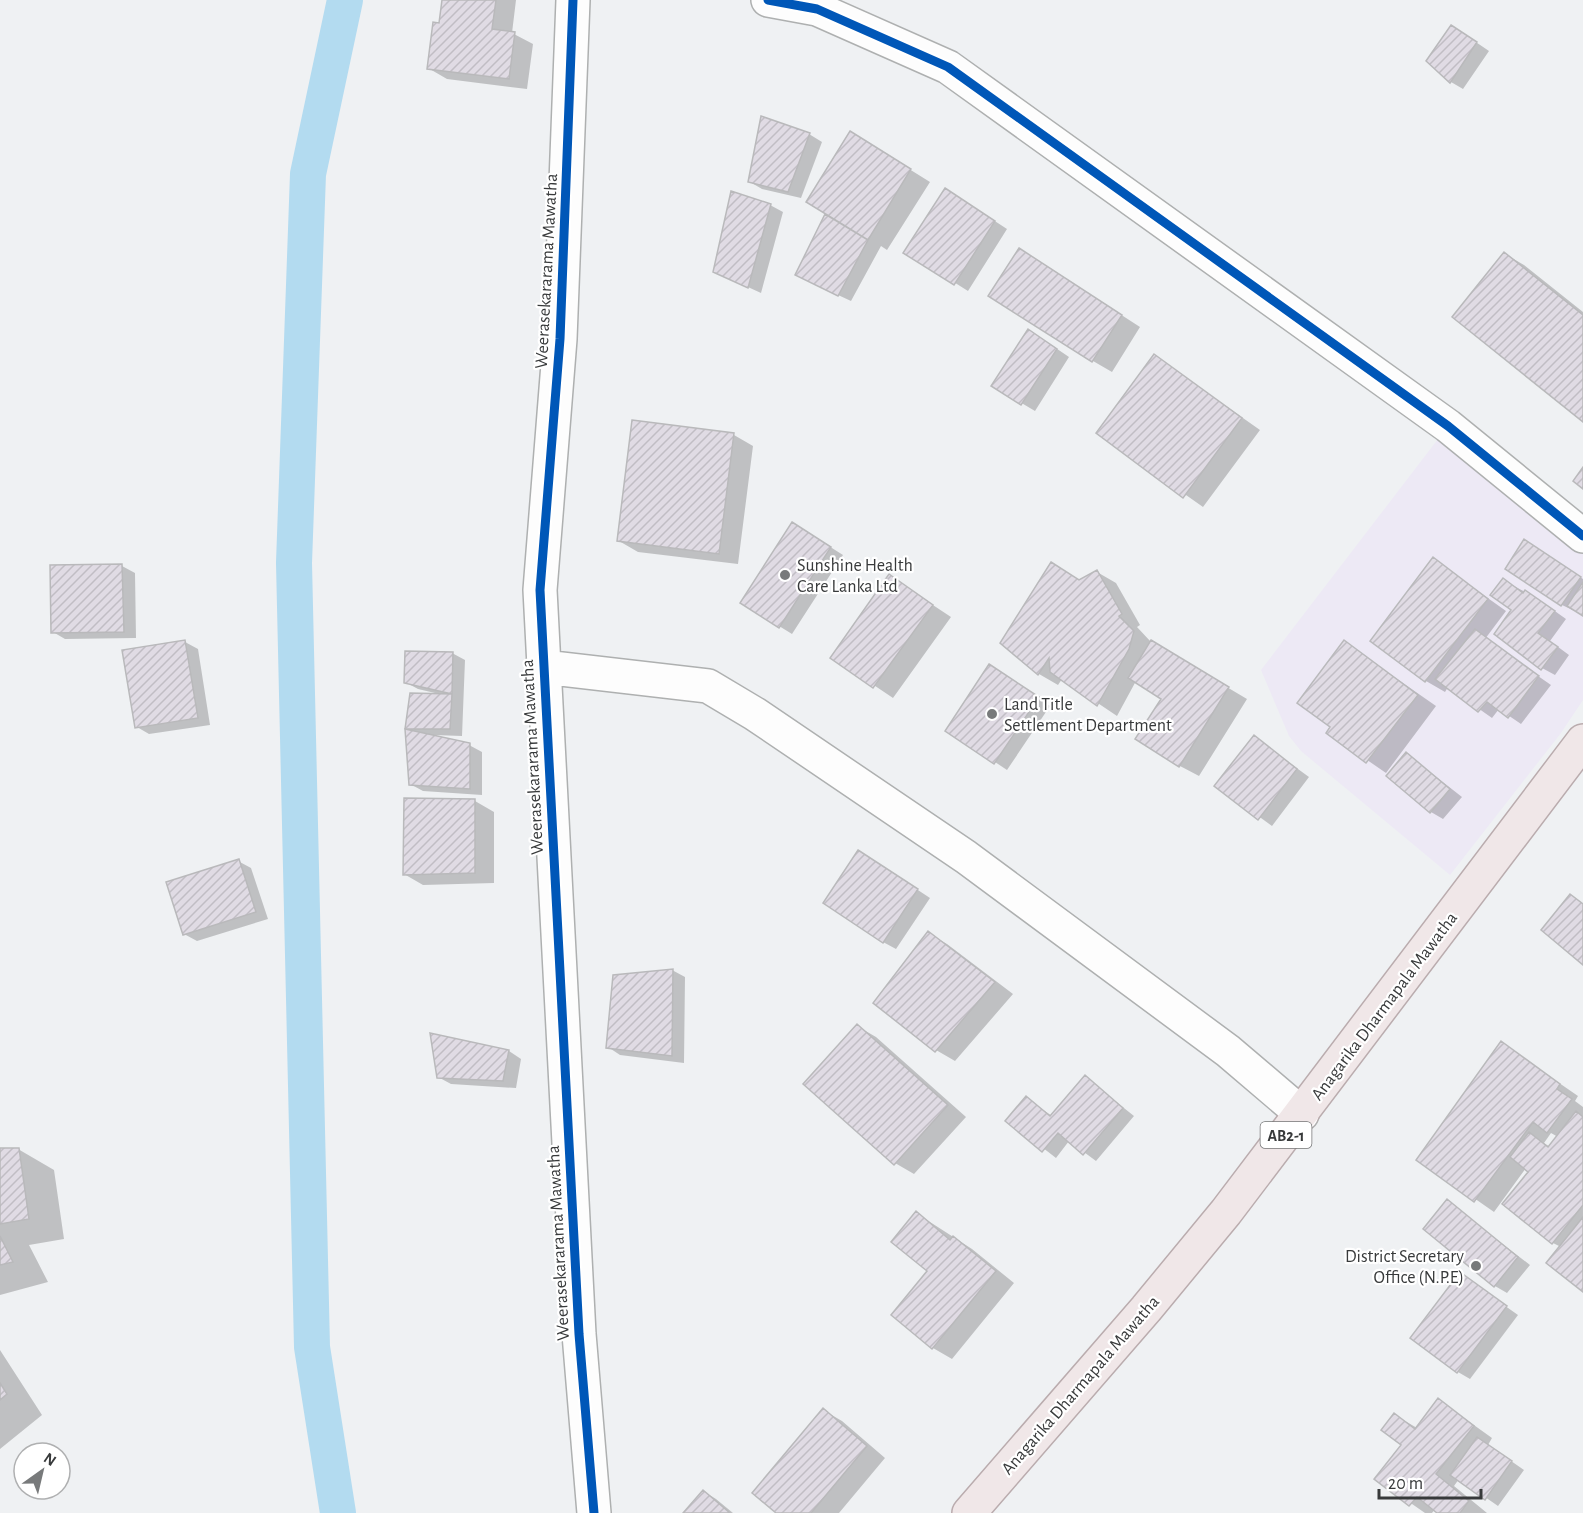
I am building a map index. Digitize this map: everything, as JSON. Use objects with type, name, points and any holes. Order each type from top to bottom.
[{"type":"main road","name":"Anagarika Dharmapala Mawatha","points":[[969,1513],[1146,1309],[1302,1114],[1583,741]]},
{"type":"street","name":"Weerasekararama Mawatha","points":[[573,0],[560,339],[540,590],[579,1334],[594,1513]]},
{"type":"street","points":[[768,0],[817,9],[948,67],[1448,426],[1583,536]]},
{"type":"street","points":[[544,667],[708,686],[718,691],[966,857],[1228,1052],[1302,1114]]},
{"type":"shaded area","points":[[1448,426],[1583,550],[1583,700],[1561,733],[1450,875],[1301,751],[1289,736],[1261,670]]},
{"type":"building","points":[[442,0],[496,0],[492,29],[515,32],[509,79],[427,69],[433,22],[439,23]]},
{"type":"building","points":[[1451,25],[1477,42],[1450,83],[1426,61]]},
{"type":"building","points":[[761,116],[810,133],[788,192],[748,182]]},
{"type":"building","points":[[850,131],[911,169],[868,240],[806,202]]},
{"type":"building","points":[[945,188],[995,221],[954,285],[903,253]]},
{"type":"building","points":[[731,191],[771,204],[748,288],[713,272]]},
{"type":"building","points":[[825,214],[868,240],[838,296],[795,275]]},
{"type":"building","points":[[1019,248],[1122,315],[1092,362],[988,296]]},
{"type":"building","points":[[1504,252],[1583,315],[1583,422],[1452,317]]},
{"type":"building","points":[[1028,329],[1057,349],[1021,405],[991,386]]},
{"type":"building","points":[[1154,354],[1242,418],[1183,498],[1096,433]]},
{"type":"building","points":[[632,420],[734,433],[719,554],[617,541]]},
{"type":"building","points":[[1583,467],[1583,489],[1573,481]]},
{"type":"building","name":"Sunshine Health Care Lanka Ltd","points":[[792,522],[831,547],[779,628],[740,603]]},
{"type":"building","points":[[1524,539],[1581,577],[1561,606],[1505,569]]},
{"type":"building","points":[[1433,557],[1488,599],[1425,682],[1370,641]]},
{"type":"building","points":[[1051,562],[1079,580],[1097,570],[1122,614],[1119,616],[1134,631],[1129,649],[1097,706],[1050,672],[1049,658],[1038,675],[1000,643]]},
{"type":"building","points":[[122,564],[124,632],[51,633],[50,565]]},
{"type":"building","points":[[889,574],[933,605],[873,688],[830,658]]},
{"type":"building","points":[[1503,578],[1523,593],[1525,590],[1555,611],[1538,633],[1558,647],[1541,670],[1494,634],[1511,610],[1490,595]]},
{"type":"building","points":[[1583,582],[1583,616],[1567,606]]},
{"type":"building","points":[[1475,629],[1539,676],[1508,718],[1487,702],[1478,712],[1435,679]]},
{"type":"building","points":[[185,640],[198,718],[135,728],[122,650]]},
{"type":"building","points":[[1151,640],[1229,687],[1179,767],[1135,739],[1161,699],[1128,678]]},
{"type":"building","points":[[1344,640],[1418,695],[1366,763],[1326,733],[1330,727],[1297,703]]},
{"type":"building","points":[[405,651],[453,652],[452,694],[404,683]]},
{"type":"building","name":"Land Title Settlement Department","points":[[989,664],[1039,697],[994,764],[945,731]]},
{"type":"building","points":[[410,693],[452,694],[450,729],[405,729]]},
{"type":"building","points":[[405,729],[470,743],[470,789],[409,785]]},
{"type":"building","points":[[1254,735],[1297,769],[1258,820],[1214,786]]},
{"type":"building","points":[[1406,752],[1450,789],[1430,813],[1386,776]]},
{"type":"building","points":[[404,798],[475,799],[475,873],[403,875]]},
{"type":"building","points":[[858,850],[918,889],[883,943],[823,903]]},
{"type":"building","points":[[239,859],[256,912],[183,935],[166,882]]},
{"type":"building","points":[[1570,894],[1583,904],[1583,965],[1541,930]]},
{"type":"building","points":[[928,931],[995,982],[935,1052],[873,1003]]},
{"type":"building","points":[[673,969],[672,1056],[606,1048],[613,975]]},
{"type":"building","points":[[857,1024],[948,1105],[894,1165],[803,1084]]},
{"type":"building","points":[[430,1033],[509,1050],[503,1081],[437,1078]]},
{"type":"building","points":[[1501,1041],[1560,1084],[1557,1089],[1572,1099],[1547,1133],[1533,1122],[1474,1202],[1416,1160]]},
{"type":"building","points":[[1085,1075],[1123,1108],[1083,1155],[1058,1133],[1042,1152],[1005,1121],[1026,1096],[1050,1116]]},
{"type":"building","points":[[1576,1111],[1583,1117],[1583,1205],[1552,1244],[1502,1204],[1528,1172],[1510,1157],[1529,1132],[1548,1147]]},
{"type":"building","points":[[0,1148],[19,1148],[29,1219],[0,1224]]},
{"type":"building","points":[[1447,1199],[1518,1257],[1494,1287],[1423,1229]]},
{"type":"building","points":[[916,1211],[950,1240],[953,1236],[996,1271],[932,1349],[891,1315],[927,1271],[891,1242]]},
{"type":"building","points":[[1583,1217],[1583,1292],[1546,1263]]},
{"type":"building","points":[[0,1236],[13,1262],[0,1265]]},
{"type":"building","points":[[1460,1272],[1507,1306],[1457,1373],[1410,1338]]},
{"type":"building","points":[[0,1383],[7,1394],[0,1400]]},
{"type":"building","points":[[1438,1398],[1474,1426],[1436,1474],[1469,1501],[1460,1513],[1437,1513],[1417,1497],[1409,1506],[1374,1479],[1401,1445],[1381,1430],[1394,1413],[1415,1429]]},
{"type":"building","points":[[823,1408],[867,1446],[811,1513],[776,1513],[752,1493]]},
{"type":"building","points":[[1477,1437],[1512,1461],[1485,1500],[1450,1475]]},
{"type":"building","points":[[703,1490],[730,1513],[683,1513]]},
{"type":"waterway","points":[[338,1513],[312,1347],[294,563],[308,174],[345,0]]},
{"type":"cycle path","points":[[573,0],[560,339],[540,590],[579,1334],[594,1513]]},
{"type":"cycle path","points":[[768,0],[817,9],[948,67],[1448,426],[1583,536]]},
{"type":"place","name":"Sunshine Health Care Lanka Ltd","points":[[785,575]]},
{"type":"place","name":"Land Title Settlement Department","points":[[992,714]]},
{"type":"place","name":"District Secretary Office (N.P.E)","points":[[1476,1266]]}]
